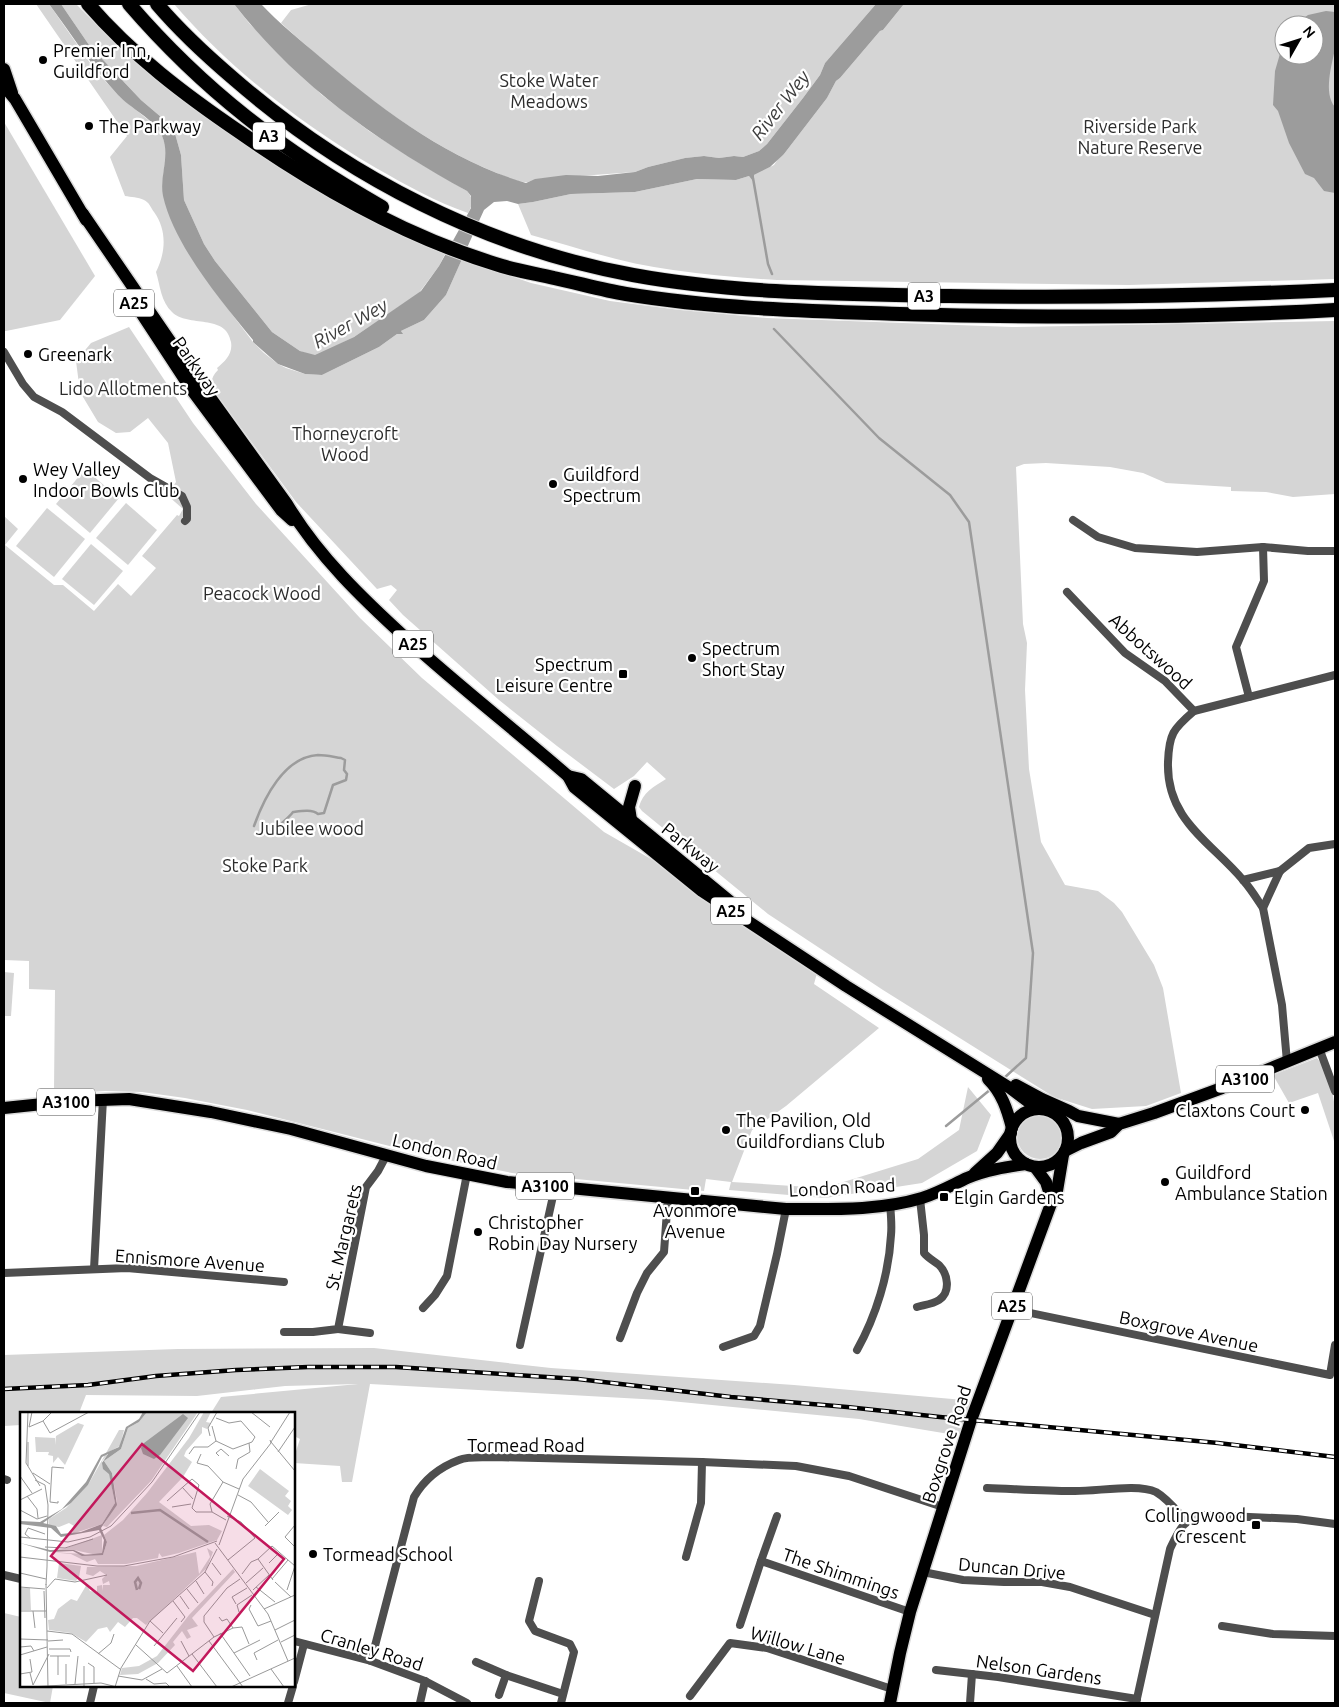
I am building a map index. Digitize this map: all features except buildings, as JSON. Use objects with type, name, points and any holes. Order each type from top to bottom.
[{"type":"highway","points":[[88,4],[156,72],[222,121],[290,166],[337,194],[392,223],[433,237]]},
{"type":"highway","name":"A3","points":[[129,4],[171,50],[209,87],[272,138],[335,181],[433,237],[506,268],[623,294],[786,311],[1072,317],[1335,310]]},
{"type":"highway","name":"A3","points":[[157,4],[222,70],[275,114],[332,153],[398,192],[443,214],[517,244],[581,263],[634,275],[731,288],[783,291],[897,295],[1078,297],[1245,294],[1335,290]]},
{"type":"main road","name":"Parkway","points":[[4,69],[15,99]]},
{"type":"main road","name":"Parkway","points":[[4,86],[15,99],[83,214],[176,350],[287,504],[300,526],[353,588],[444,672],[568,776],[574,787],[702,892],[960,1058]]},
{"type":"main road","name":"Parkway","points":[[568,776],[581,779],[790,949]]},
{"type":"main road","points":[[631,820],[630,801],[635,786]]},
{"type":"main road","name":"A3100","points":[[1054,1113],[1067,1117],[1078,1116],[1119,1124],[1154,1114],[1335,1042]]},
{"type":"main road","name":"A3100","points":[[960,1058],[1078,1116]]},
{"type":"main road","name":"A25","points":[[960,1058],[1010,1088],[1038,1109]]},
{"type":"main road","name":"A25","points":[[960,1058],[995,1086],[1005,1102],[1011,1130]]},
{"type":"main road","name":"London Road","points":[[4,1108],[103,1099],[129,1099],[211,1112],[291,1129],[426,1166],[507,1182],[786,1209],[827,1209],[890,1204],[920,1199],[969,1178],[1002,1168],[1031,1166]]},
{"type":"main road","points":[[1052,1201],[1046,1182],[1031,1166],[1019,1159],[1013,1151],[1010,1142],[1011,1130],[1020,1116],[1028,1111],[1038,1109],[1054,1113],[1062,1120],[1067,1129],[1068,1139],[1064,1153]]},
{"type":"main road","points":[[1031,1166],[1045,1167],[1054,1163],[1064,1153],[1081,1142],[1111,1132],[1119,1124]]},
{"type":"main road","name":"London Road","points":[[969,1178],[994,1156],[1011,1130]]},
{"type":"main road","name":"A25","points":[[1052,1201],[1058,1191],[1064,1153]]},
{"type":"main road","name":"Boxgrove Road","points":[[890,1703],[910,1612],[972,1417],[1052,1201]]},
{"type":"street","points":[[4,352],[19,378],[34,397],[62,412],[150,478],[182,496],[188,507],[185,522]]},
{"type":"street","points":[[1073,520],[1098,537],[1135,548],[1197,552],[1263,547],[1335,551]]},
{"type":"street","points":[[1249,697],[1236,647],[1264,581],[1263,547]]},
{"type":"street","name":"Abbotswood","points":[[1067,592],[1125,653],[1165,681],[1194,711]]},
{"type":"street","name":"Abbotswood","points":[[1287,1062],[1282,1006],[1263,908],[1243,880],[1204,842],[1171,796],[1168,742],[1179,724],[1194,711],[1335,675]]},
{"type":"street","points":[[1243,880],[1280,871],[1309,848],[1335,844]]},
{"type":"street","points":[[1263,908],[1280,871]]},
{"type":"street","points":[[1318,1048],[1335,1091]]},
{"type":"street","name":"Ennismore Avenue","points":[[94,1268],[103,1099]]},
{"type":"street","name":"St. Margarets","points":[[338,1329],[366,1187],[386,1156]]},
{"type":"street","points":[[423,1308],[447,1276],[467,1174]]},
{"type":"street","points":[[520,1345],[555,1187]]},
{"type":"street","points":[[620,1338],[637,1293],[647,1273],[664,1252],[668,1197]]},
{"type":"street","points":[[917,1307],[940,1299],[946,1289],[947,1278],[940,1266],[924,1253],[920,1199]]},
{"type":"street","points":[[857,1350],[868,1330],[884,1281],[891,1236],[890,1204]]},
{"type":"street","points":[[723,1347],[754,1336],[760,1326],[786,1209]]},
{"type":"street","name":"Ennismore Avenue","points":[[4,1273],[126,1268],[284,1282]]},
{"type":"street","name":"Boxgrove Avenue","points":[[1011,1309],[1330,1376],[1335,1345]]},
{"type":"street","points":[[284,1332],[313,1332],[338,1329],[370,1333]]},
{"type":"street","name":"Tormead Road","points":[[371,1660],[414,1497],[425,1482],[440,1470],[460,1459],[494,1457],[796,1466],[829,1472],[881,1486],[943,1507]]},
{"type":"street","points":[[686,1557],[701,1503],[702,1462]]},
{"type":"street","points":[[987,1488],[1101,1491],[1131,1487],[1154,1491],[1164,1498],[1186,1522]]},
{"type":"street","points":[[1136,1701],[1170,1549],[1177,1534],[1186,1522],[1193,1517],[1204,1515],[1297,1519],[1335,1524]]},
{"type":"street","name":"The Shimmings","points":[[740,1625],[777,1516]]},
{"type":"street","name":"The Shimmings","points":[[761,1561],[910,1612]]},
{"type":"street","name":"Duncan Drive","points":[[924,1572],[963,1580],[1042,1582],[1070,1587],[1155,1615]]},
{"type":"street","points":[[4,1576],[20,1579]]},
{"type":"street","points":[[539,1581],[529,1621],[534,1631],[570,1644],[574,1652],[561,1703]]},
{"type":"street","points":[[1222,1626],[1274,1634],[1335,1636]]},
{"type":"street","name":"Cranley Road","points":[[295,1641],[371,1660],[425,1681],[467,1703]]},
{"type":"street","name":"Willow Lane","points":[[690,1696],[730,1642],[767,1648],[892,1689]]},
{"type":"street","points":[[295,1678],[304,1644]]},
{"type":"street","points":[[476,1662],[506,1675],[564,1694]]},
{"type":"street","name":"Nelson Gardens","points":[[936,1670],[998,1676],[1136,1701]]},
{"type":"street","points":[[970,1703],[972,1674]]},
{"type":"street","points":[[499,1695],[506,1675]]},
{"type":"street","points":[[420,1703],[425,1681]]},
{"type":"street","points":[[90,1703],[94,1687]]},
{"type":"street","points":[[288,1703],[293,1687]]},
{"type":"green space","name":"Thorneycroft Wood","points":[[36,4],[49,4],[95,70],[120,97],[152,123],[161,134],[167,148],[163,177],[163,195],[186,248],[213,289],[253,342],[278,364],[305,374],[322,375],[379,347],[397,334],[402,333],[401,331],[424,320],[446,295],[462,259],[531,283],[610,301],[767,318],[1012,327],[1335,321],[1335,494],[1293,497],[1266,492],[1231,491],[1231,487],[1166,483],[1143,473],[1110,467],[1046,463],[1024,464],[1016,467],[1023,624],[1027,643],[1025,690],[1029,769],[1041,842],[1065,885],[1098,891],[1114,903],[1122,912],[1154,965],[1163,988],[1181,1093],[1146,1106],[1092,1109],[1054,1097],[883,990],[768,914],[642,811],[639,807],[643,797],[653,787],[666,779],[647,762],[634,776],[614,789],[499,700],[403,615],[389,600],[397,590],[391,585],[377,589],[296,502],[213,390],[212,382],[218,370],[217,368],[230,354],[231,342],[228,333],[222,327],[214,324],[179,317],[165,303],[156,272],[162,257],[164,241],[161,226],[147,202],[139,198],[125,196],[110,157],[127,136]]},
{"type":"green space","points":[[61,4],[76,4],[121,49],[160,82],[274,164],[320,192],[379,223],[446,252],[439,266],[419,293],[354,337],[318,355],[311,355],[300,351],[272,332],[215,261],[204,244],[184,200],[181,155],[174,130],[141,100],[89,45]]},
{"type":"green space","points":[[174,4],[234,4],[249,23],[322,95],[369,131],[467,191],[472,202],[468,213],[410,187],[376,168],[294,114],[219,51]]},
{"type":"green space","name":"Stoke Water Meadows","points":[[312,4],[876,4],[825,63],[820,75],[803,98],[767,144],[759,151],[743,157],[719,158],[704,156],[685,158],[635,172],[537,179],[526,182],[508,178],[492,171],[463,158],[435,142],[380,106],[329,66],[281,23],[291,10]]},
{"type":"green space","name":"Riverside Park Nature Reserve","points":[[904,4],[1335,4],[1335,279],[1129,285],[777,280],[712,275],[637,264],[531,235],[518,204],[571,194],[635,192],[697,179],[736,180],[749,176],[752,178],[754,175],[774,165],[780,156],[784,154],[827,98],[836,81],[880,31],[883,30]]},
{"type":"green space","points":[[4,122],[95,276],[60,320],[6,331],[4,331]]},
{"type":"green space","name":"Stoke Park","points":[[129,327],[193,423],[256,504],[360,618],[422,678],[604,832],[672,871],[817,973],[814,984],[879,1028],[786,1106],[752,1130],[732,1182],[824,1188],[918,1159],[959,1130],[968,1087],[991,1115],[977,1151],[922,1183],[825,1198],[729,1190],[731,1182],[706,1179],[704,1191],[512,1173],[433,1157],[247,1110],[185,1098],[142,1092],[105,1091],[57,1094],[54,1091],[55,990],[29,989],[29,961],[4,960],[4,516],[18,529],[5,545],[54,585],[63,585],[94,611],[118,584],[131,596],[156,568],[142,556],[177,515],[179,516],[183,509],[167,495],[176,482],[168,443],[148,418],[130,432],[116,433],[98,422],[80,392],[76,361],[91,343]]},
{"type":"green space","points":[[85,469],[119,498],[90,533],[56,504]]},
{"type":"green space","points":[[126,503],[157,530],[128,565],[96,538]]},
{"type":"green space","points":[[47,508],[85,539],[54,577],[16,546]]},
{"type":"green space","points":[[91,544],[123,571],[94,605],[62,579]]},
{"type":"green space","points":[[4,972],[14,973],[11,1016],[4,1016]]},
{"type":"green space","points":[[1317,1058],[1323,1066],[1331,1086],[1336,1121],[1334,1141],[1318,1093],[1289,1103],[1273,1075]]},
{"type":"green space","points":[[1045,1113],[1057,1119],[1062,1127],[1062,1145],[1057,1153],[1049,1158],[1035,1159],[1023,1153],[1018,1145],[1017,1131],[1023,1119],[1031,1114]]},
{"type":"green space","points":[[374,1348],[551,1368],[794,1385],[975,1401],[961,1436],[859,1419],[660,1400],[370,1384],[352,1482],[342,1482],[340,1466],[295,1463],[295,1454],[300,1439],[295,1436],[295,1412],[212,1412],[221,1397],[358,1384],[285,1386],[197,1396],[86,1395],[79,1412],[20,1412],[20,1425],[4,1426],[4,1355],[178,1349]]},
{"type":"green space","points":[[4,1613],[20,1617],[20,1687],[53,1687],[50,1703],[4,1693]]},
{"type":"shaded area","points":[[49,4],[61,4],[89,45],[141,100],[174,130],[181,155],[184,200],[204,244],[215,261],[272,332],[300,351],[315,355],[354,337],[421,291],[439,266],[471,208],[471,196],[467,191],[402,152],[341,110],[284,60],[234,4],[261,4],[343,76],[391,114],[469,161],[526,183],[535,179],[566,175],[598,176],[635,172],[685,158],[704,156],[719,158],[743,157],[759,151],[767,144],[803,98],[820,75],[825,63],[876,4],[904,4],[836,81],[827,98],[784,154],[770,167],[754,175],[754,181],[749,176],[736,180],[697,179],[635,192],[571,194],[518,204],[507,201],[494,202],[484,210],[446,295],[424,320],[401,331],[403,334],[397,334],[379,347],[322,375],[305,374],[278,364],[253,342],[213,290],[188,253],[169,215],[162,188],[165,151],[162,136],[148,119],[118,95],[91,62]]},
{"type":"shaded area","points":[[1326,11],[1335,12],[1336,44],[1329,86],[1331,101],[1335,107],[1335,193],[1324,191],[1314,178],[1305,174],[1289,143],[1278,111],[1273,105],[1277,65],[1324,65],[1324,15],[1308,15]]},
{"type":"waterway","points":[[753,178],[768,264],[772,274]]},
{"type":"waterway","points":[[774,329],[879,438],[950,495],[969,522],[1033,953],[1026,1058],[1003,1079]]},
{"type":"waterway","points":[[254,826],[263,803],[277,781],[295,763],[306,757],[318,755],[345,760],[346,780],[333,785],[324,813],[318,814],[313,811],[293,812],[274,832],[269,833]]},
{"type":"waterway","points":[[946,1126],[991,1089]]},
{"type":"railway","points":[[4,1389],[88,1385],[156,1376],[236,1370],[308,1367],[396,1367],[578,1379],[731,1397],[1218,1443],[1335,1457]]},
{"type":"place","name":"Premier Inn, Guildford","points":[[43,60]]},
{"type":"place","name":"The Parkway","points":[[89,126]]},
{"type":"place","name":"Greenark","points":[[28,354]]},
{"type":"place","name":"Wey Valley Indoor Bowls Club","points":[[23,479]]},
{"type":"place","name":"Guildford Spectrum","points":[[553,484]]},
{"type":"place","name":"Spectrum Short Stay","points":[[692,658]]},
{"type":"place","name":"Spectrum Leisure Centre","points":[[623,674]]},
{"type":"place","name":"Claxtons Court","points":[[1305,1110]]},
{"type":"place","name":"The Pavilion, Old Guildfordians Club","points":[[726,1130]]},
{"type":"place","name":"Guildford Ambulance Station","points":[[1165,1182]]},
{"type":"place","name":"Avonmore Avenue","points":[[695,1191]]},
{"type":"place","name":"Elgin Gardens","points":[[944,1197]]},
{"type":"place","name":"Christopher Robin Day Nursery","points":[[478,1232]]},
{"type":"place","name":"Collingwood Crescent","points":[[1256,1525]]},
{"type":"place","name":"Tormead School","points":[[313,1554]]},
{"type":"water label","name":"River Wey","points":[[780,105]]},
{"type":"water label","name":"River Wey","points":[[350,323]]},
{"type":"park label","name":"Lido Allotments","points":[[123,388]]},
{"type":"park label","name":"Peacock Wood","points":[[262,593]]},
{"type":"park label","name":"Jubilee wood","points":[[310,828]]}]
